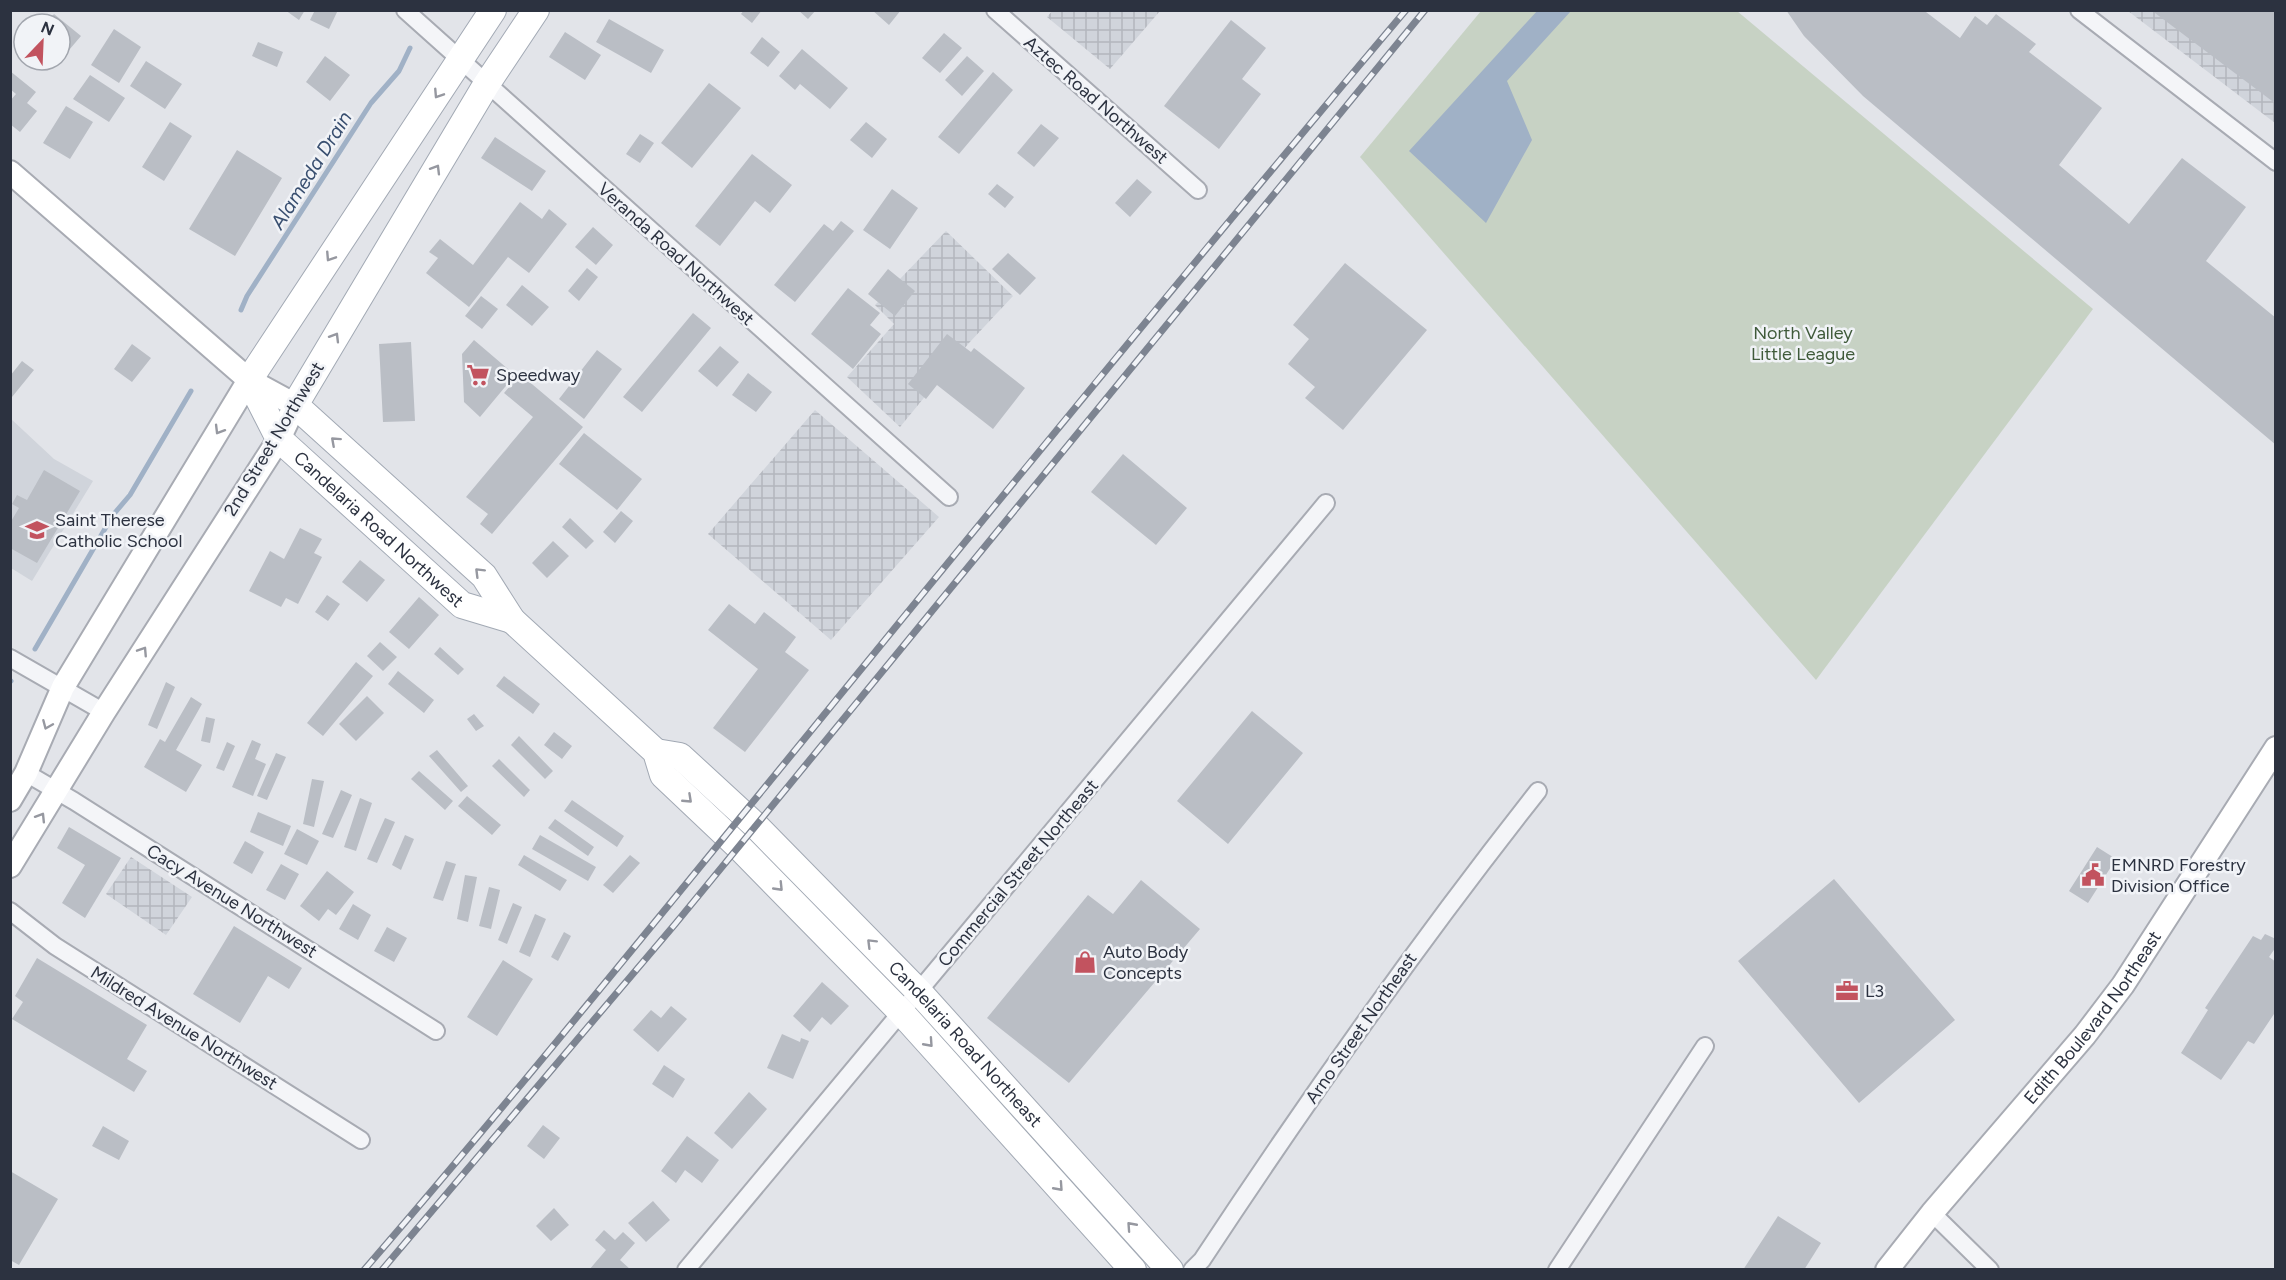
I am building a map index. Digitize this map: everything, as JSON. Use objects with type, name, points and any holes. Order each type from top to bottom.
[{"type":"main road","points":[[10,800],[26,773],[63,687],[249,380],[493,10]]},
{"type":"main road","name":"2nd Street Northwest","points":[[10,866],[104,712],[279,439],[295,405],[486,85],[536,10]]},
{"type":"main road","name":"Candelaria Road Northwest","points":[[10,172],[249,380],[295,405],[484,576],[512,620],[656,752],[663,775],[738,846]]},
{"type":"main road","name":"Candelaria Road Northwest","points":[[249,380],[279,439],[462,605],[512,620]]},
{"type":"main road","name":"Edith Boulevard Northeast","points":[[1887,1269],[1932,1213],[2085,1035],[2123,985],[2276,748]]},
{"type":"main road","name":"Candelaria Road Northwest","points":[[656,752],[680,756],[755,825]]},
{"type":"main road","name":"Candelaria Road Northeast","points":[[755,825],[919,992],[1170,1269]]},
{"type":"main road","name":"Candelaria Road Northeast","points":[[738,846],[901,1012],[1133,1269]]},
{"type":"street","name":"Veranda Road Northwest","points":[[405,10],[486,85],[949,497]]},
{"type":"street","name":"Aztec Road Northwest","points":[[995,10],[1198,190]]},
{"type":"street","points":[[2079,10],[2276,162]]},
{"type":"street","name":"Commercial Street Northeast","points":[[687,1269],[1326,502]]},
{"type":"street","points":[[10,658],[104,712]]},
{"type":"street","name":"Cacy Avenue Northwest","points":[[26,773],[57,790],[436,1031]]},
{"type":"street","name":"Arno Street Northeast","points":[[1192,1269],[1202,1260],[1262,1167],[1455,896],[1538,791]]},
{"type":"street","name":"Mildred Avenue Northwest","points":[[10,911],[55,946],[361,1140]]},
{"type":"street","points":[[1557,1269],[1705,1046]]},
{"type":"street","points":[[1932,1213],[1990,1269]]},
{"type":"shaded area","points":[[1052,11],[1160,11],[1110,69],[1047,17]]},
{"type":"shaded area","points":[[2128,11],[2275,11],[2275,123]]},
{"type":"shaded area","points":[[946,231],[1013,296],[969,343],[900,427],[847,377],[894,324],[875,305]]},
{"type":"shaded area","points":[[815,410],[939,517],[831,640],[708,534]]},
{"type":"shaded area","name":"Saint Therese Catholic School","points":[[10,418],[54,459],[93,481],[32,581],[11,568]]},
{"type":"shaded area","points":[[131,857],[192,897],[166,935],[106,894]]},
{"type":"green space","name":"North Valley Little League","points":[[1481,11],[1737,11],[2093,309],[1816,680],[1360,157]]},
{"type":"water","points":[[1538,10],[1571,11],[1507,81],[1532,140],[1486,223],[1409,151]]},
{"type":"building","points":[[285,10],[305,10],[299,20]]},
{"type":"building","points":[[315,10],[338,10],[329,29],[310,20]]},
{"type":"building","points":[[744,10],[762,10],[752,23],[741,14]]},
{"type":"building","points":[[798,10],[816,10],[808,19]]},
{"type":"building","points":[[872,10],[901,10],[889,25]]},
{"type":"building","points":[[1786,10],[1927,10],[1926,12],[1960,38],[1975,16],[1987,25],[1996,14],[2036,44],[2029,52],[2102,108],[2059,165],[2129,224],[2182,158],[2246,207],[2206,261],[2276,318],[2276,445],[1863,96],[1804,36]]},
{"type":"building","points":[[2151,10],[2276,10],[2276,104]]},
{"type":"building","points":[[609,19],[664,50],[651,73],[596,42]]},
{"type":"building","points":[[1231,20],[1266,48],[1242,79],[1261,94],[1219,149],[1164,106]]},
{"type":"building","points":[[72,29],[81,36],[72,47]]},
{"type":"building","points":[[114,29],[141,47],[119,83],[91,65]]},
{"type":"building","points":[[565,32],[601,55],[585,80],[549,57]]},
{"type":"building","points":[[944,33],[962,48],[940,73],[922,58]]},
{"type":"building","points":[[762,37],[780,52],[768,67],[750,53]]},
{"type":"building","points":[[258,42],[283,52],[277,67],[252,56]]},
{"type":"building","points":[[802,49],[848,88],[830,109],[800,84],[795,90],[779,76]]},
{"type":"building","points":[[325,56],[350,75],[330,101],[306,82]]},
{"type":"building","points":[[967,56],[984,71],[962,96],[945,80]]},
{"type":"building","points":[[146,61],[182,84],[165,109],[130,86]]},
{"type":"building","points":[[10,71],[36,92],[27,103],[37,111],[20,132],[10,124],[10,101],[16,94],[10,89]]},
{"type":"building","points":[[993,72],[1013,90],[959,154],[938,137]]},
{"type":"building","points":[[90,75],[125,98],[109,122],[73,99]]},
{"type":"building","points":[[709,83],[741,108],[692,168],[661,143]]},
{"type":"building","points":[[66,106],[93,122],[70,159],[43,143]]},
{"type":"building","points":[[170,122],[192,136],[164,181],[142,167]]},
{"type":"building","points":[[866,122],[887,139],[872,158],[850,140]]},
{"type":"building","points":[[1041,124],[1059,138],[1034,167],[1017,153]]},
{"type":"building","points":[[640,134],[654,143],[640,163],[626,154]]},
{"type":"building","points":[[495,137],[546,171],[532,191],[481,158]]},
{"type":"building","points":[[237,150],[282,178],[235,256],[189,229]]},
{"type":"building","points":[[752,154],[792,185],[770,213],[755,201],[720,246],[695,226]]},
{"type":"building","points":[[1137,179],[1152,192],[1130,217],[1115,203]]},
{"type":"building","points":[[997,184],[1014,197],[1005,208],[988,194]]},
{"type":"building","points":[[892,189],[918,208],[890,249],[863,230]]},
{"type":"building","points":[[520,202],[542,219],[549,209],[567,224],[529,273],[508,257],[469,307],[426,273],[438,258],[429,252],[440,239],[473,265]]},
{"type":"building","points":[[841,221],[854,231],[795,302],[774,285],[824,224],[833,231]]},
{"type":"building","points":[[593,227],[613,245],[596,265],[575,247]]},
{"type":"building","points":[[1008,253],[1036,278],[1020,295],[992,269]]},
{"type":"building","points":[[1345,263],[1427,330],[1343,430],[1305,398],[1315,387],[1288,364],[1309,339],[1293,325]]},
{"type":"building","points":[[587,268],[598,277],[579,301],[568,291]]},
{"type":"building","points":[[888,269],[915,291],[895,316],[868,294]]},
{"type":"building","points":[[522,285],[549,307],[532,326],[506,305]]},
{"type":"building","points":[[848,288],[880,313],[870,325],[881,334],[853,369],[811,334]]},
{"type":"building","points":[[481,296],[498,309],[482,329],[465,316]]},
{"type":"building","points":[[693,313],[711,328],[642,412],[623,397]]},
{"type":"building","points":[[947,334],[971,352],[974,348],[1025,388],[993,429],[937,385],[926,399],[908,384]]},
{"type":"building","points":[[474,340],[515,375],[480,417],[464,402],[462,354]]},
{"type":"building","points":[[411,342],[415,421],[383,422],[379,344]]},
{"type":"building","points":[[132,344],[151,358],[132,382],[114,369]]},
{"type":"building","points":[[720,346],[739,362],[717,387],[698,371]]},
{"type":"building","points":[[597,350],[622,369],[584,419],[559,399]]},
{"type":"building","points":[[22,361],[34,370],[12,397],[10,376]]},
{"type":"building","points":[[748,373],[772,392],[756,412],[732,395]]},
{"type":"building","points":[[520,374],[583,427],[492,534],[480,524],[488,514],[466,497],[533,417],[504,393]]},
{"type":"building","points":[[584,433],[642,479],[617,510],[559,464]]},
{"type":"building","points":[[1123,454],[1187,508],[1156,545],[1091,492]]},
{"type":"building","points":[[44,470],[80,491],[37,563],[10,548],[10,523],[19,508],[12,504],[17,495],[27,500]]},
{"type":"building","points":[[621,511],[633,521],[615,543],[603,532]]},
{"type":"building","points":[[570,518],[594,541],[586,549],[562,527]]},
{"type":"building","points":[[300,528],[322,539],[314,553],[322,557],[298,604],[286,598],[281,607],[249,591],[270,551],[284,559]]},
{"type":"building","points":[[553,541],[569,556],[547,578],[532,563]]},
{"type":"building","points":[[360,560],[385,580],[367,602],[342,582]]},
{"type":"building","points":[[327,595],[340,604],[328,621],[315,612]]},
{"type":"building","points":[[419,597],[439,615],[409,649],[389,632]]},
{"type":"building","points":[[729,604],[755,624],[764,612],[796,637],[785,652],[809,670],[745,752],[713,728],[758,669],[708,630]]},
{"type":"building","points":[[380,642],[397,657],[383,671],[367,656]]},
{"type":"building","points":[[440,647],[464,669],[458,675],[434,654]]},
{"type":"building","points":[[356,662],[373,676],[323,736],[307,723]]},
{"type":"building","points":[[398,671],[434,700],[424,713],[388,684]]},
{"type":"building","points":[[504,676],[540,704],[533,714],[496,686]]},
{"type":"building","points":[[166,682],[175,687],[157,729],[148,725]]},
{"type":"building","points":[[367,696],[384,713],[356,741],[339,724]]},
{"type":"building","points":[[191,697],[202,704],[176,750],[202,765],[186,792],[144,767],[160,739],[165,742]]},
{"type":"building","points":[[1252,711],[1303,753],[1228,844],[1177,801]]},
{"type":"building","points":[[474,714],[484,726],[476,731],[467,719]]},
{"type":"building","points":[[206,717],[215,719],[210,743],[201,741]]},
{"type":"building","points":[[554,732],[572,746],[562,759],[544,745]]},
{"type":"building","points":[[519,736],[553,771],[545,779],[511,745]]},
{"type":"building","points":[[252,740],[261,744],[255,759],[266,764],[253,796],[232,787]]},
{"type":"building","points":[[227,742],[235,746],[224,771],[216,768]]},
{"type":"building","points":[[437,750],[468,786],[461,792],[429,756]]},
{"type":"building","points":[[276,753],[286,757],[267,800],[257,796]]},
{"type":"building","points":[[499,759],[530,790],[524,797],[492,766]]},
{"type":"building","points":[[419,771],[453,801],[445,810],[411,779]]},
{"type":"building","points":[[312,779],[324,781],[314,827],[303,824]]},
{"type":"building","points":[[341,790],[352,795],[333,838],[322,834]]},
{"type":"building","points":[[467,796],[501,825],[492,835],[458,806]]},
{"type":"building","points":[[360,798],[372,803],[356,851],[344,847]]},
{"type":"building","points":[[572,800],[624,836],[617,847],[564,811]]},
{"type":"building","points":[[258,812],[291,826],[283,846],[250,832]]},
{"type":"building","points":[[385,818],[395,822],[377,863],[367,859]]},
{"type":"building","points":[[555,819],[594,847],[588,856],[548,828]]},
{"type":"building","points":[[69,827],[121,858],[85,918],[62,903],[85,865],[57,848]]},
{"type":"building","points":[[297,829],[319,841],[307,865],[284,854]]},
{"type":"building","points":[[405,835],[414,839],[401,870],[392,865]]},
{"type":"building","points":[[540,835],[596,867],[588,881],[532,849]]},
{"type":"building","points":[[245,841],[264,852],[252,874],[233,863]]},
{"type":"building","name":"EMNRD Forestry Division Office","points":[[2097,847],[2116,859],[2088,903],[2069,891]]},
{"type":"building","points":[[524,855],[567,880],[560,891],[518,865]]},
{"type":"building","points":[[630,855],[640,863],[613,893],[603,885]]},
{"type":"building","points":[[446,861],[456,864],[443,901],[433,898]]},
{"type":"building","points":[[281,864],[299,874],[285,900],[266,890]]},
{"type":"building","points":[[327,871],[354,892],[336,915],[328,909],[319,921],[300,906]]},
{"type":"building","points":[[465,875],[477,877],[468,922],[457,919]]},
{"type":"building","name":"L3","points":[[1834,879],[1955,1020],[1859,1103],[1738,961]]},
{"type":"building","points":[[1141,880],[1200,929],[1069,1083],[987,1018],[1088,895],[1113,914]]},
{"type":"building","points":[[489,887],[500,890],[491,929],[479,926]]},
{"type":"building","points":[[513,903],[522,907],[507,944],[498,940]]},
{"type":"building","points":[[353,904],[371,915],[358,940],[339,929]]},
{"type":"building","points":[[535,914],[546,919],[530,957],[519,952]]},
{"type":"building","points":[[234,926],[302,968],[289,989],[268,976],[240,1023],[193,994]]},
{"type":"building","points":[[387,927],[407,938],[394,962],[374,951]]},
{"type":"building","points":[[564,932],[571,936],[558,961],[551,957]]},
{"type":"building","points":[[2265,934],[2276,939],[2276,947],[2269,957],[2276,962],[2276,1011],[2254,1044],[2248,1041],[2221,1080],[2181,1053],[2208,1010],[2205,1008],[2253,936],[2261,940]]},
{"type":"building","points":[[37,958],[147,1025],[127,1059],[147,1071],[134,1092],[12,1019],[23,1002],[15,996]]},
{"type":"building","points":[[503,960],[533,979],[497,1036],[467,1017]]},
{"type":"building","points":[[822,982],[849,1006],[831,1025],[822,1017],[810,1032],[793,1016]]},
{"type":"building","points":[[671,1006],[687,1019],[658,1052],[633,1030],[651,1010],[661,1018]]},
{"type":"building","points":[[782,1034],[800,1042],[801,1038],[809,1041],[793,1079],[767,1068]]},
{"type":"building","points":[[664,1065],[685,1079],[673,1098],[652,1084]]},
{"type":"building","points":[[749,1092],[767,1109],[732,1149],[714,1133]]},
{"type":"building","points":[[543,1125],[560,1138],[544,1159],[527,1146]]},
{"type":"building","points":[[103,1126],[129,1141],[119,1160],[92,1146]]},
{"type":"building","points":[[687,1136],[719,1160],[702,1183],[685,1170],[676,1183],[661,1171]]},
{"type":"building","points":[[10,1171],[58,1199],[19,1265],[10,1260]]},
{"type":"building","points":[[653,1201],[670,1220],[646,1242],[628,1223]]},
{"type":"building","points":[[554,1208],[569,1225],[551,1241],[536,1226]]},
{"type":"building","points":[[1778,1216],[1821,1243],[1804,1270],[1743,1270]]},
{"type":"building","points":[[604,1230],[615,1240],[623,1232],[635,1243],[620,1260],[631,1270],[589,1270],[606,1250],[595,1240]]},
{"type":"waterway","name":"Alameda Drain","points":[[241,310],[247,296],[371,103],[399,71],[410,48]]},
{"type":"waterway","name":"Alameda Drain","points":[[35,649],[113,515],[130,495],[191,391]]},
{"type":"railway","points":[[364,1270],[533,1070],[1106,370],[1406,10]]},
{"type":"railway","points":[[382,1270],[676,923],[1425,10]]},
{"type":"place","name":"Speedway","points":[[478,375]]},
{"type":"place","name":"Saint Therese Catholic School","points":[[37,530]]},
{"type":"place","name":"EMNRD Forestry Division Office","points":[[2093,875]]},
{"type":"place","name":"Auto Body Concepts","points":[[1085,962]]},
{"type":"place","name":"L3","points":[[1847,991]]}]
